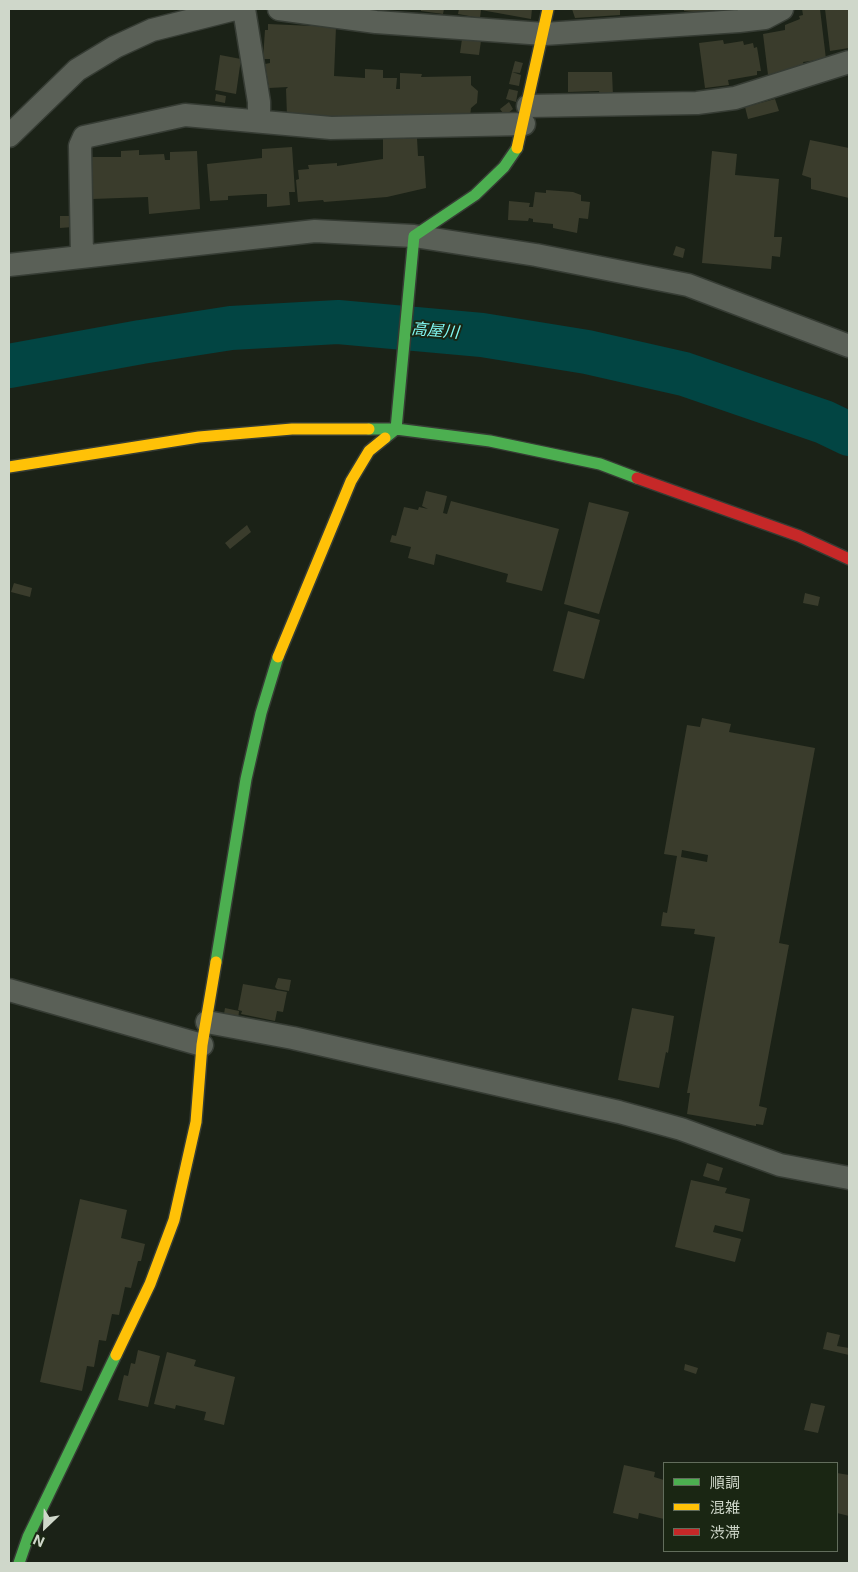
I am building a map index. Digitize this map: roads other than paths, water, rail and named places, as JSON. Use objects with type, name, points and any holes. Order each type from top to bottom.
[{"type":"street","points":[[9,136],[77,70],[115,47],[152,30],[235,9]]},
{"type":"street","points":[[244,9],[259,102],[259,121]]},
{"type":"street","points":[[279,9],[376,22],[544,34],[739,21],[765,18],[782,9]]},
{"type":"street","points":[[19,1563],[28,1537],[150,1284],[174,1220],[196,1122],[202,1045],[246,779],[261,713],[281,647],[351,481],[370,451],[396,425],[414,242],[475,195],[504,167],[518,147],[548,9]]},
{"type":"street","points":[[82,256],[80,146],[84,136],[185,115],[331,128],[697,103],[735,98],[849,62]]},
{"type":"street","points":[[9,265],[315,231],[536,255],[688,285],[849,346]]},
{"type":"street","points":[[9,467],[200,437],[292,429],[396,425],[490,441],[600,464],[799,536],[849,559]]},
{"type":"street","points":[[9,990],[202,1045]]},
{"type":"street","points":[[207,1022],[285,1036],[619,1112],[681,1129],[780,1165],[849,1178]]},
{"type":"waterway","name":"高屋川","points":[[9,366],[231,328],[338,322],[482,335],[587,352],[684,374],[824,422],[849,434]]}]
